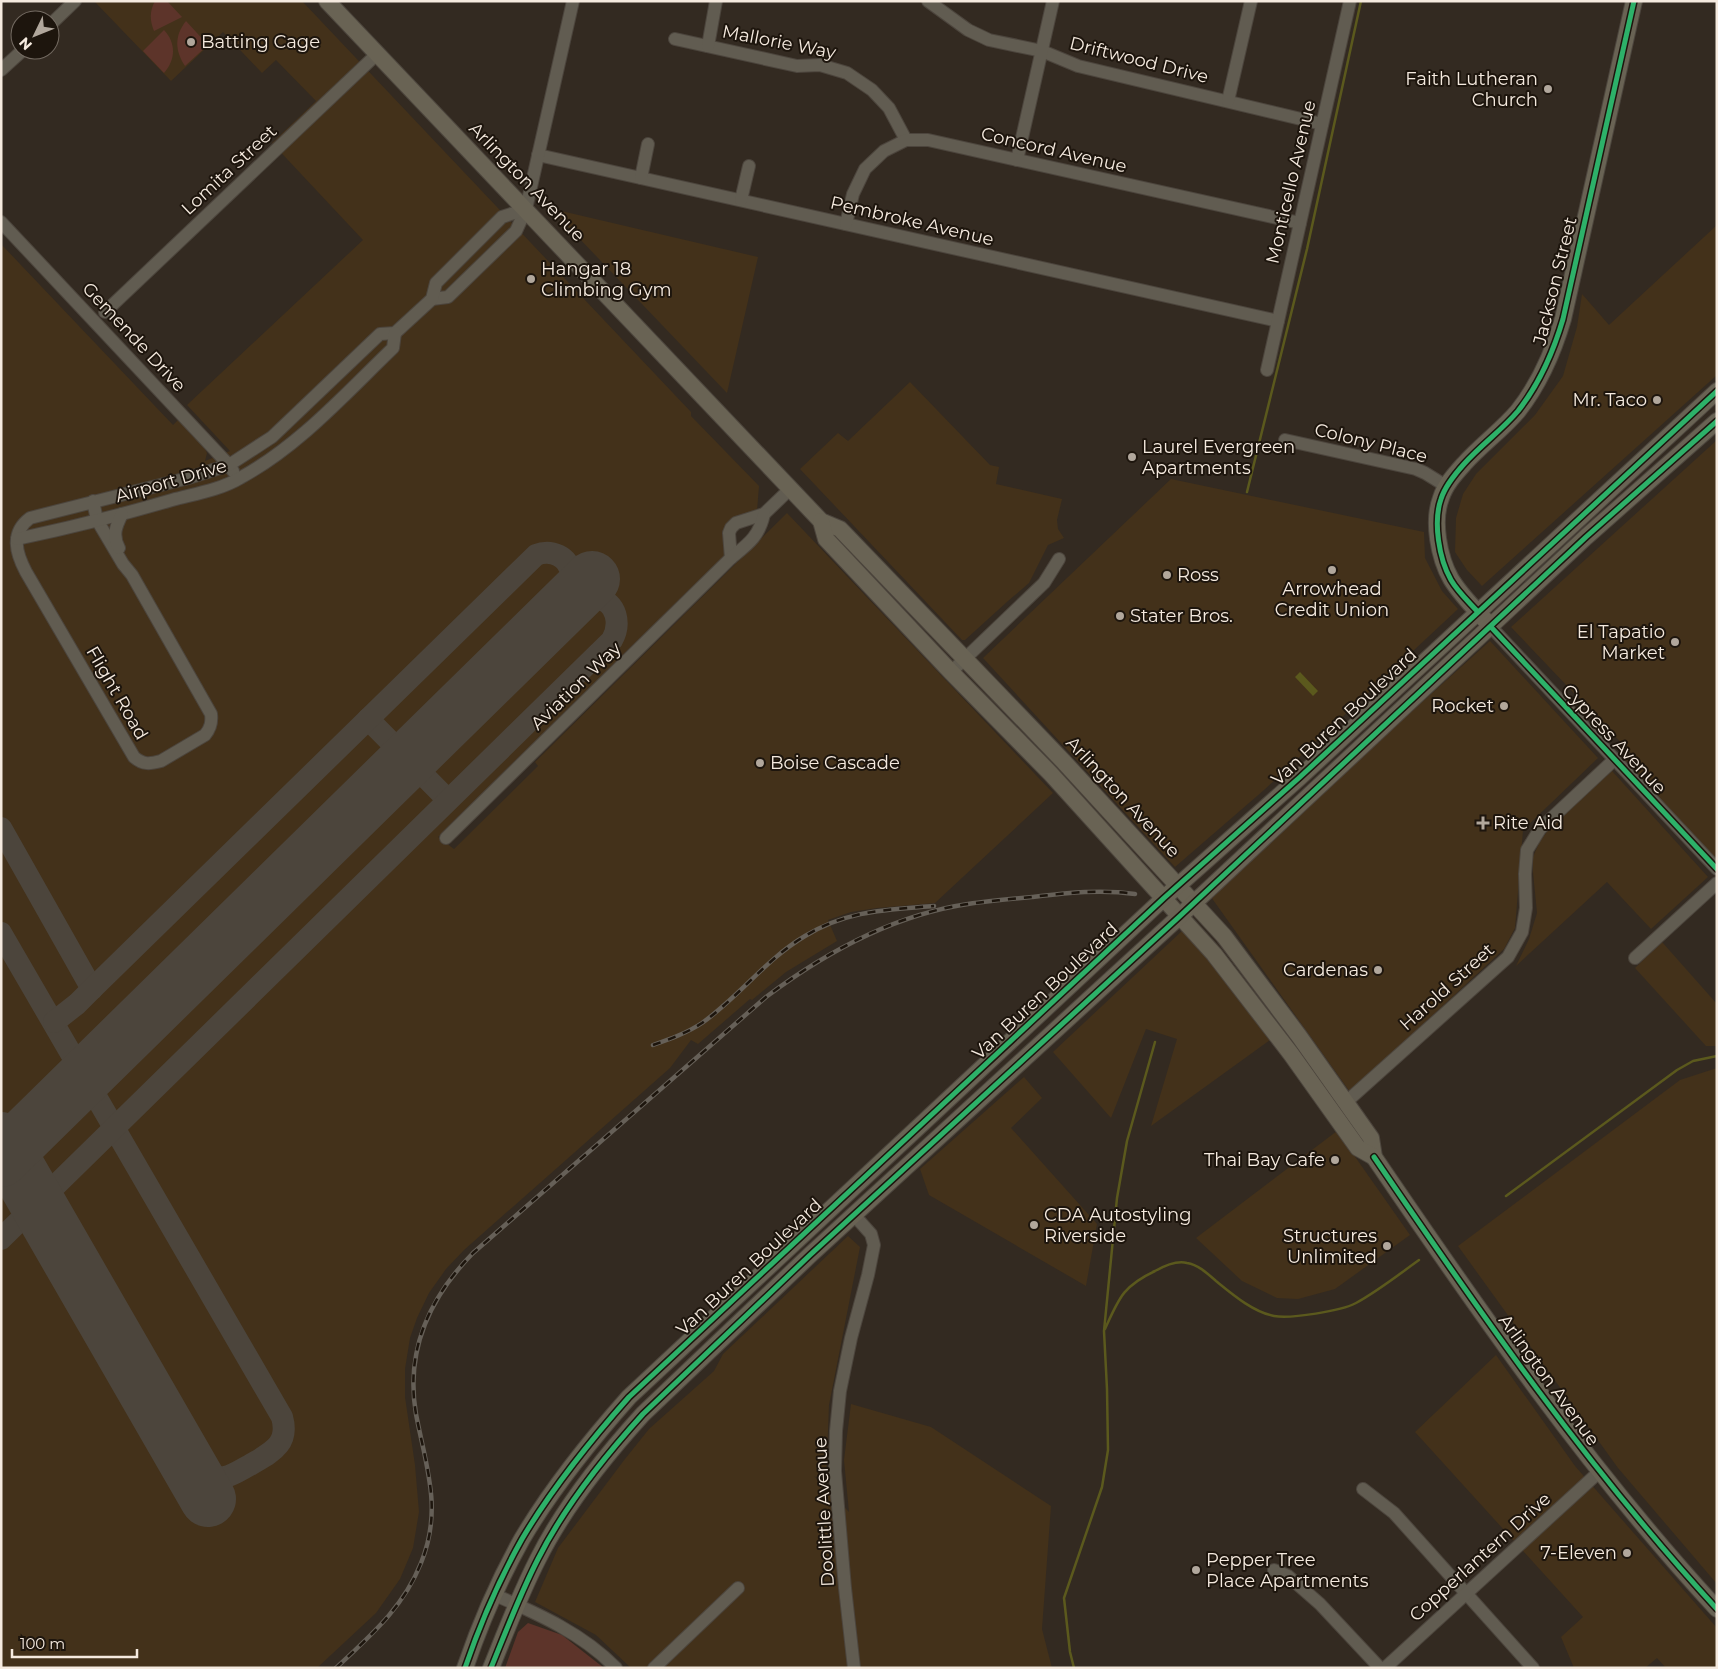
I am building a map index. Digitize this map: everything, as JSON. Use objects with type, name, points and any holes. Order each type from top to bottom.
[{"type":"main road","name":"Arlington Avenue","points":[[327,1],[790,489],[821,521],[840,528],[1194,902],[1238,954],[1299,1036],[1371,1138],[1374,1157],[1449,1265],[1599,1472],[1717,1609]]},
{"type":"main road","name":"Jackson Street","points":[[1492,627],[1459,591],[1450,578],[1439,547],[1437,522],[1440,500],[1446,486],[1464,463],[1517,412],[1538,381],[1555,346],[1634,1]]},
{"type":"main road","name":"Van Buren Boulevard","points":[[465,1668],[495,1594],[522,1540],[544,1505],[582,1452],[629,1397],[1164,898],[1359,722],[1717,391]]},
{"type":"main road","name":"Van Buren Boulevard","points":[[491,1668],[517,1604],[538,1558],[553,1532],[593,1473],[643,1414],[702,1356],[1492,627],[1586,537],[1717,421]]},
{"type":"main road","points":[[1668,437],[1682,452]]},
{"type":"main road","name":"Arlington Avenue","points":[[821,521],[826,539],[951,672],[1051,774],[1214,954],[1304,1072],[1358,1148],[1374,1157]]},
{"type":"main road","points":[[1314,791],[1316,775],[1348,744],[1359,722]]},
{"type":"main road","points":[[1268,833],[1276,812],[1298,790],[1300,776]]},
{"type":"main road","points":[[1304,1072],[1322,1088],[1336,1107],[1345,1103]]},
{"type":"street","points":[[60,15],[75,1]]},
{"type":"street","points":[[526,209],[573,1]]},
{"type":"street","points":[[708,46],[716,1]]},
{"type":"street","points":[[1017,160],[1053,1]]},
{"type":"street","name":"Monticello Avenue","points":[[1266,370],[1350,1]]},
{"type":"street","name":"Driftwood Drive","points":[[932,2],[968,30],[989,40],[1042,51],[1078,66],[1322,124]]},
{"type":"street","points":[[1228,101],[1249,2]]},
{"type":"street","name":"Mallorie Way","points":[[675,39],[796,66],[820,65],[847,73],[872,90],[889,108],[906,140]]},
{"type":"street","name":"Lomita Street","points":[[105,312],[377,54]]},
{"type":"street","points":[[1,70],[12,60]]},
{"type":"street","points":[[846,224],[853,194],[865,170],[884,152],[906,140]]},
{"type":"street","name":"Concord Avenue","points":[[906,140],[928,140],[1300,223]]},
{"type":"street","points":[[641,178],[648,144]]},
{"type":"street","name":"Pembroke Avenue","points":[[538,155],[1278,321]]},
{"type":"street","points":[[741,200],[749,166]]},
{"type":"street","name":"Airport Drive","points":[[432,299],[436,283],[502,217],[526,209]]},
{"type":"street","name":"Airport Drive","points":[[395,333],[393,348],[315,423],[284,451],[238,480],[210,490],[122,514],[17,539],[19,529],[30,518],[188,478],[230,465],[272,436],[380,334],[395,333],[432,299],[448,296],[516,232],[526,209]]},
{"type":"street","name":"Gemende Drive","points":[[1,222],[230,465],[238,480]]},
{"type":"street","name":"Colony Place","points":[[1285,440],[1416,469],[1446,486]]},
{"type":"street","name":"Aviation Way","points":[[731,558],[729,534],[731,528],[736,523],[764,514],[790,489]]},
{"type":"street","name":"Flight Road","points":[[17,539],[21,562],[134,757],[142,763],[148,764],[161,761],[205,735],[209,730],[212,718],[210,709],[132,575],[123,564],[97,520],[93,501]]},
{"type":"street","points":[[122,514],[115,527],[114,535],[132,575]]},
{"type":"street","name":"Aviation Way","points":[[446,838],[731,558],[756,537],[764,514]]},
{"type":"street","points":[[951,672],[1044,583],[1059,559]]},
{"type":"street","name":"Cypress Avenue","points":[[1492,627],[1717,869]]},
{"type":"street","name":"Harold Street","points":[[1345,1103],[1508,957],[1522,932],[1526,908],[1524,874],[1527,850],[1540,829],[1615,760]]},
{"type":"street","points":[[1635,958],[1717,883]]},
{"type":"street","name":"Doolittle Avenue","points":[[854,1215],[870,1234],[874,1245],[868,1276],[850,1338],[840,1391],[836,1431],[835,1471],[854,1668]]},
{"type":"street","name":"Copperlantern Drive","points":[[1385,1668],[1599,1472]]},
{"type":"street","points":[[1363,1489],[1394,1513],[1533,1668]]},
{"type":"street","points":[[1274,1570],[1288,1576],[1314,1598],[1380,1668]]},
{"type":"street","points":[[654,1668],[738,1588]]},
{"type":"street","points":[[495,1594],[579,1636],[616,1668]]},
{"type":"shaded area","points":[[94,1],[302,1],[759,486],[757,511],[736,518],[725,554],[719,562],[438,837],[454,849],[538,766],[535,762],[787,513],[1053,793],[935,903],[851,912],[828,920],[837,941],[786,972],[752,1000],[750,999],[698,1044],[691,1040],[670,1068],[464,1250],[446,1269],[429,1293],[417,1318],[410,1338],[405,1369],[405,1397],[415,1465],[419,1512],[413,1548],[400,1579],[376,1613],[317,1668],[1,1668],[1,244],[173,425],[179,419],[204,447],[207,453],[205,461],[230,451],[187,405],[363,240],[272,143],[316,101],[276,60],[262,73],[223,32],[171,81]]},
{"type":"shaded area","name":"Batting Cage","points":[[155,1],[167,1],[182,17],[154,31],[151,16]]},
{"type":"shaded area","name":"Batting Cage","points":[[186,21],[208,45],[185,66],[179,55],[177,44],[179,32]]},
{"type":"shaded area","name":"Batting Cage","points":[[164,30],[171,40],[173,51],[171,62],[164,73],[143,51]]},
{"type":"shaded area","points":[[557,210],[758,257],[727,393],[556,214]]},
{"type":"shaded area","points":[[1717,225],[1717,375],[1482,586],[1467,570],[1455,552],[1456,518],[1463,494],[1476,474],[1535,415],[1563,376],[1577,327],[1582,294],[1609,325]]},
{"type":"shaded area","points":[[910,382],[990,465],[999,467],[996,484],[1062,499],[1057,520],[1058,529],[1064,538],[1048,545],[1029,583],[965,640],[962,640],[800,469],[838,433],[848,441]]},
{"type":"shaded area","points":[[1717,440],[1717,860],[1624,761],[1631,753],[1511,627]]},
{"type":"shaded area","points":[[1171,479],[1424,532],[1425,558],[1442,591],[1458,609],[1264,790],[1175,867],[983,658]]},
{"type":"shaded area","points":[[1490,641],[1598,758],[1523,830],[1515,928],[1504,949],[1350,1092],[1211,897],[1351,766]]},
{"type":"shaded area","points":[[1300,672],[1318,691],[1313,696],[1295,677]]},
{"type":"shaded area","points":[[1612,771],[1708,877],[1651,929],[1607,882],[1516,966],[1529,939],[1537,913],[1533,857],[1539,843],[1551,826]]},
{"type":"shaded area","points":[[1182,931],[1193,940],[1270,1040],[1151,1126],[1177,1039],[1146,1029],[1111,1118],[1053,1052]]},
{"type":"shaded area","points":[[1662,942],[1717,1004],[1717,1046],[1706,1046],[1635,968]]},
{"type":"shaded area","points":[[1717,1068],[1717,1584],[1618,1468],[1458,1246],[1680,1080]]},
{"type":"shaded area","points":[[1024,1077],[1042,1098],[1011,1128],[1097,1224],[1086,1286],[929,1195],[920,1169]]},
{"type":"shaded area","points":[[1337,1131],[1410,1235],[1335,1289],[1298,1299],[1277,1298],[1242,1281],[1196,1238]]},
{"type":"shaded area","points":[[848,1236],[860,1247],[829,1405],[826,1482],[814,1476],[849,1512],[844,1460],[851,1404],[931,1427],[1051,1506],[1042,1629],[1052,1668],[631,1668],[596,1635],[535,1602],[558,1548],[649,1429],[714,1371],[723,1354]]},
{"type":"shaded area","points":[[1496,1355],[1575,1466],[1717,1628],[1717,1668],[1666,1668],[1657,1658],[1645,1668],[1574,1668],[1561,1637],[1583,1617],[1415,1432]]},
{"type":"shaded area","points":[[528,1623],[562,1635],[604,1668],[505,1668],[518,1632]]},
{"type":"waterway","points":[[1247,492],[1307,249],[1361,1]]},
{"type":"waterway","points":[[1074,1668],[1070,1652],[1064,1598],[1102,1487],[1108,1450],[1104,1331],[1117,1198],[1127,1141],[1155,1042]]},
{"type":"waterway","points":[[1506,1196],[1677,1070],[1693,1061],[1717,1056]]},
{"type":"waterway","points":[[1105,1329],[1114,1309],[1129,1288],[1144,1277],[1174,1263],[1183,1262],[1191,1264],[1203,1270],[1251,1307],[1266,1314],[1282,1317],[1316,1314],[1349,1306],[1388,1283],[1419,1260]]},
{"type":"taxiway","points":[[1,1239],[612,640],[616,627],[613,609],[604,600],[594,597],[569,601],[571,577],[570,568],[567,563],[563,558],[553,554],[542,553],[536,555],[77,1004],[54,1022]]},
{"type":"taxiway","points":[[368,719],[448,800]]},
{"type":"taxiway","points":[[1,828],[92,989]]},
{"type":"taxiway","points":[[1,933],[282,1417],[284,1427],[281,1441],[265,1456],[225,1477],[194,1474]]},
{"type":"runway","points":[[1,1159],[592,579]]},
{"type":"runway","points":[[1,1140],[208,1499]]},
{"type":"railway","points":[[336,1668],[374,1632],[405,1594],[414,1579],[428,1543],[432,1506],[428,1470],[416,1414],[413,1391],[414,1368],[424,1326],[433,1307],[457,1270],[473,1253],[766,997],[812,965],[837,951],[887,926],[940,909],[1058,894],[1084,892],[1135,894]]},
{"type":"railway","points":[[653,1045],[684,1033],[702,1023],[791,945],[821,927],[852,916],[868,913],[934,906]]},
{"type":"cycle path","points":[[1478,612],[1457,589],[1443,562],[1437,529],[1441,499],[1445,489],[1457,472],[1518,411],[1539,379],[1555,344],[1563,319],[1634,1]]},
{"type":"cycle path","points":[[465,1668],[490,1602],[522,1539],[572,1465],[629,1397],[1164,898],[1300,777],[1717,391]]},
{"type":"cycle path","points":[[491,1668],[525,1586],[548,1540],[586,1483],[643,1414],[810,1255],[1180,916],[1586,537],[1717,421]]},
{"type":"cycle path","points":[[1491,627],[1717,869]]},
{"type":"cycle path","points":[[1374,1157],[1495,1332],[1580,1446],[1624,1502],[1717,1609]]},
{"type":"place","name":"Batting Cage","points":[[191,42]]},
{"type":"place","name":"Faith Lutheran Church","points":[[1548,89]]},
{"type":"place","name":"Hangar 18 Climbing Gym","points":[[531,279]]},
{"type":"place","name":"Mr. Taco","points":[[1657,400]]},
{"type":"place","name":"Laurel Evergreen Apartments","points":[[1132,457]]},
{"type":"place","name":"Arrowhead Credit Union","points":[[1332,570]]},
{"type":"place","name":"Ross","points":[[1167,575]]},
{"type":"place","name":"Stater Bros.","points":[[1120,616]]},
{"type":"place","name":"El Tapatio Market","points":[[1675,642]]},
{"type":"place","name":"Rocket","points":[[1504,706]]},
{"type":"place","name":"Boise Cascade","points":[[760,763]]},
{"type":"place","name":"Rite Aid","points":[[1483,823]]},
{"type":"place","name":"Cardenas","points":[[1378,970]]},
{"type":"place","name":"Thai Bay Cafe","points":[[1335,1160]]},
{"type":"place","name":"CDA Autostyling Riverside","points":[[1034,1225]]},
{"type":"place","name":"Structures Unlimited","points":[[1387,1246]]},
{"type":"place","name":"7-Eleven","points":[[1627,1553]]},
{"type":"place","name":"Pepper Tree Place Apartments","points":[[1196,1570]]}]
